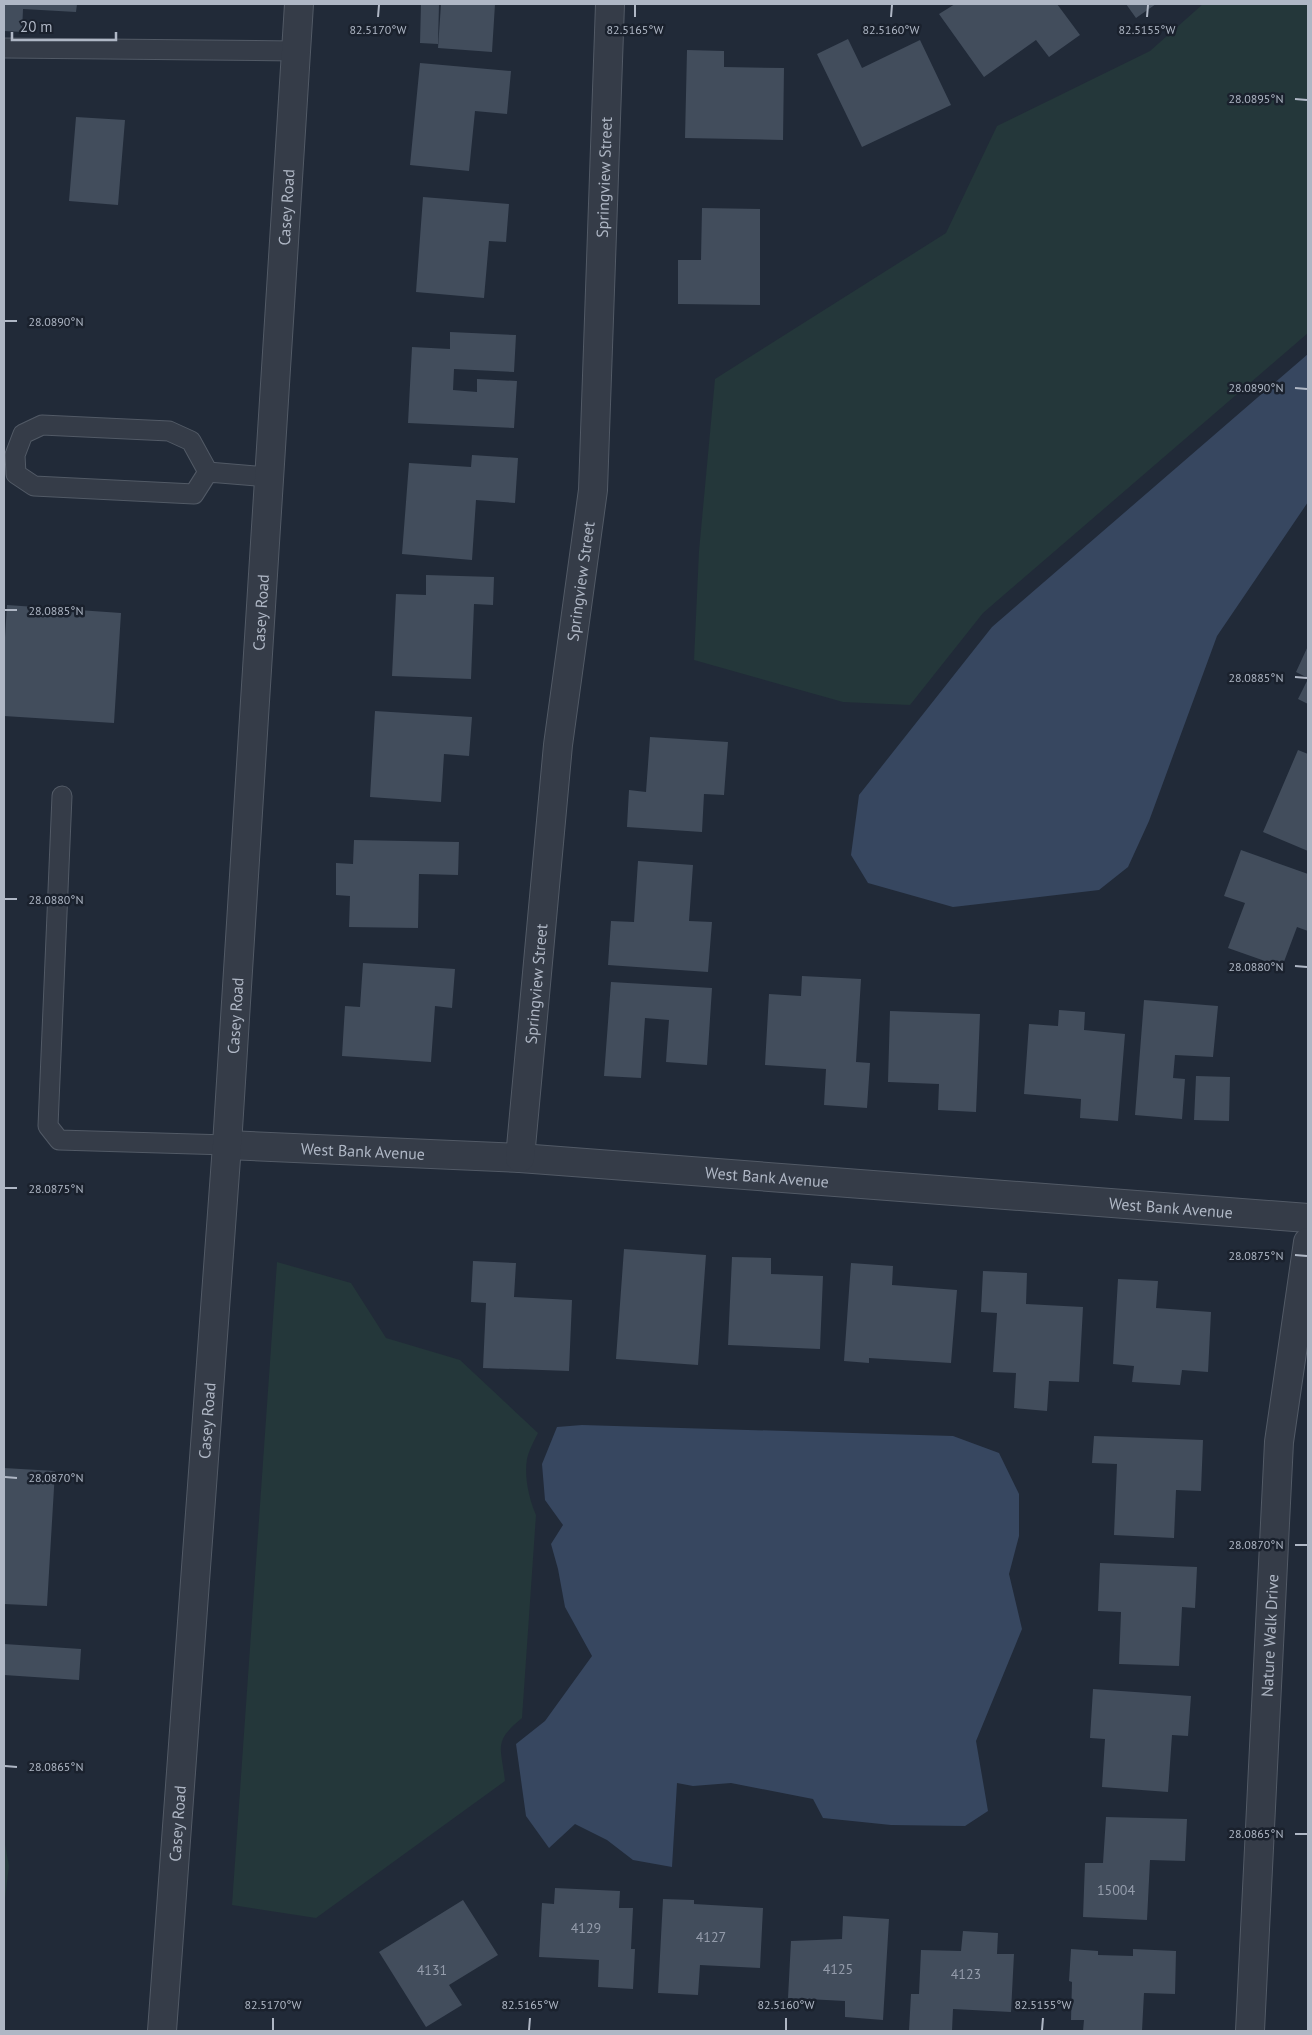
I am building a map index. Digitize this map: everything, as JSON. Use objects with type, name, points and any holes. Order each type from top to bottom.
[{"type":"street","name":"Casey Road","points":[[162,2030],[227,1144],[299,4]]},
{"type":"street","name":"Springview Street","points":[[520,1158],[558,745],[593,490],[610,4]]},
{"type":"street","name":"West Bank Avenue","points":[[227,1144],[520,1158],[1308,1218]]},
{"type":"street","name":"Nature Walk Drive","points":[[1250,2031],[1279,1442],[1308,1242]]},
{"type":"lane","points":[[4,48],[296,51]]},
{"type":"lane","points":[[42,425],[169,431],[191,441],[208,472],[194,494],[34,486],[16,474],[15,455],[23,434],[42,425]]},
{"type":"lane","points":[[208,472],[269,477]]},
{"type":"lane","points":[[62,796],[48,1126],[59,1140],[227,1144]]},
{"type":"shaded area","points":[[1203,4],[1308,4],[1308,333],[983,613],[910,705],[843,702],[694,660],[699,551],[715,379],[946,233],[997,126],[1150,51]]},
{"type":"shaded area","points":[[277,1262],[351,1283],[386,1338],[460,1360],[538,1433],[529,1452],[526,1466],[528,1488],[536,1515],[522,1718],[507,1733],[501,1745],[505,1781],[316,1918],[232,1905]]},
{"type":"shaded area","points":[[4,1839],[9,1866],[4,1907]]},
{"type":"water","points":[[1308,354],[1308,502],[1217,636],[1149,821],[1128,867],[1099,890],[953,907],[868,883],[851,855],[859,795],[992,627]]},
{"type":"water","points":[[582,1425],[953,1436],[999,1453],[1019,1494],[1019,1536],[1009,1574],[1022,1629],[976,1741],[988,1811],[965,1826],[891,1825],[823,1818],[813,1799],[731,1783],[693,1786],[677,1783],[672,1867],[633,1860],[607,1840],[575,1824],[549,1848],[526,1816],[516,1744],[545,1721],[592,1656],[565,1607],[551,1544],[563,1525],[545,1500],[542,1464],[557,1427]]},
{"type":"building","points":[[4,4],[77,4],[76,12],[23,9],[22,32],[4,31]]},
{"type":"building","points":[[421,4],[439,4],[438,44],[420,43]]},
{"type":"building","points":[[441,4],[495,4],[492,52],[438,48]]},
{"type":"building","points":[[955,4],[1057,4],[1080,35],[1049,57],[1036,40],[984,77],[939,14]]},
{"type":"building","points":[[1126,4],[1156,4],[1136,18]]},
{"type":"building","points":[[848,39],[862,68],[920,40],[951,105],[862,147],[817,54]]},
{"type":"building","points":[[687,50],[724,51],[724,67],[784,68],[783,140],[685,138]]},
{"type":"building","points":[[420,63],[511,71],[507,114],[475,111],[469,171],[410,165]]},
{"type":"building","points":[[76,117],[125,120],[118,205],[69,201]]},
{"type":"building","points":[[423,197],[509,204],[506,242],[489,241],[484,298],[416,292]]},
{"type":"building","points":[[702,208],[760,209],[760,305],[678,304],[678,260],[701,260]]},
{"type":"building","points":[[450,332],[516,335],[514,372],[454,369],[453,390],[477,392],[477,379],[517,381],[514,428],[408,423],[412,347],[450,349]]},
{"type":"building","points":[[472,455],[518,458],[515,503],[476,500],[472,560],[402,554],[409,463],[471,467]]},
{"type":"building","points":[[426,575],[494,577],[493,605],[474,604],[471,679],[392,676],[396,594],[426,595]]},
{"type":"building","points":[[7,605],[121,613],[114,723],[4,716],[4,653]]},
{"type":"building","points":[[1308,646],[1308,678],[1296,672]]},
{"type":"building","points":[[1308,679],[1308,704],[1298,699]]},
{"type":"building","points":[[375,711],[472,717],[469,756],[444,754],[441,802],[370,797]]},
{"type":"building","points":[[650,737],[728,742],[724,795],[704,794],[702,832],[627,827],[629,790],[646,792]]},
{"type":"building","points":[[1298,750],[1308,754],[1308,851],[1263,832]]},
{"type":"building","points":[[354,840],[459,842],[458,875],[419,874],[418,928],[349,927],[350,896],[336,895],[336,863],[353,864]]},
{"type":"building","points":[[1241,850],[1308,874],[1308,931],[1297,927],[1282,967],[1228,948],[1245,903],[1224,896]]},
{"type":"building","points":[[638,861],[693,865],[689,921],[712,922],[708,972],[608,965],[611,921],[634,922]]},
{"type":"building","points":[[363,963],[455,969],[452,1008],[435,1006],[431,1062],[342,1056],[345,1006],[360,1007]]},
{"type":"building","points":[[802,976],[861,979],[856,1062],[870,1063],[867,1108],[824,1105],[826,1069],[765,1065],[769,994],[801,996]]},
{"type":"building","points":[[611,982],[712,988],[707,1065],[666,1062],[669,1020],[645,1018],[641,1078],[604,1076]]},
{"type":"building","points":[[1144,1000],[1218,1006],[1213,1057],[1175,1055],[1173,1078],[1185,1079],[1182,1119],[1135,1115]]},
{"type":"building","points":[[1059,1010],[1085,1012],[1084,1030],[1125,1034],[1118,1121],[1080,1118],[1081,1099],[1024,1094],[1029,1024],[1058,1026]]},
{"type":"building","points":[[890,1011],[980,1014],[976,1112],[938,1110],[939,1084],[888,1082]]},
{"type":"building","points":[[1196,1076],[1230,1077],[1229,1121],[1194,1120]]},
{"type":"building","points":[[624,1249],[706,1255],[698,1365],[616,1359]]},
{"type":"building","points":[[732,1257],[771,1258],[771,1274],[823,1276],[820,1349],[728,1345]]},
{"type":"building","points":[[473,1261],[516,1263],[514,1297],[572,1300],[569,1371],[483,1368],[486,1303],[471,1302]]},
{"type":"building","points":[[851,1263],[893,1266],[892,1285],[957,1290],[951,1363],[869,1358],[869,1363],[844,1361]]},
{"type":"building","points":[[983,1271],[1027,1273],[1026,1304],[1083,1307],[1079,1382],[1049,1381],[1047,1411],[1014,1408],[1016,1373],[993,1372],[997,1313],[981,1312]]},
{"type":"building","points":[[1118,1279],[1158,1281],[1156,1308],[1211,1312],[1208,1372],[1182,1370],[1180,1385],[1132,1382],[1134,1366],[1113,1364]]},
{"type":"building","points":[[1094,1436],[1203,1440],[1201,1491],[1176,1490],[1174,1538],[1114,1535],[1117,1464],[1092,1463]]},
{"type":"building","points":[[4,1468],[55,1471],[47,1606],[4,1604]]},
{"type":"building","points":[[1100,1563],[1197,1567],[1195,1608],[1182,1607],[1179,1666],[1119,1664],[1121,1612],[1098,1611]]},
{"type":"building","points":[[4,1644],[81,1649],[79,1680],[4,1675]]},
{"type":"building","points":[[1093,1689],[1191,1696],[1188,1736],[1172,1735],[1168,1792],[1102,1787],[1105,1739],[1090,1738]]},
{"type":"building","points":[[1106,1817],[1187,1819],[1185,1861],[1150,1860],[1147,1920],[1083,1917],[1085,1863],[1103,1863]]},
{"type":"building","points":[[555,1888],[620,1891],[619,1908],[633,1908],[631,1949],[635,1949],[633,1989],[598,1987],[599,1960],[539,1957],[542,1903],[554,1904]]},
{"type":"building","points":[[663,1899],[694,1900],[694,1904],[763,1908],[760,1968],[700,1965],[698,1995],[658,1993]]},
{"type":"building","points":[[463,1900],[498,1955],[449,1985],[462,2005],[426,2027],[379,1952]]},
{"type":"building","points":[[843,1916],[889,1919],[883,2020],[845,2017],[845,2001],[788,1998],[791,1941],[842,1939]]},
{"type":"building","points":[[963,1931],[998,1933],[997,1954],[1014,1954],[1011,2012],[953,2009],[952,2031],[909,2031],[911,1994],[919,1994],[921,1950],[961,1951]]},
{"type":"building","points":[[1071,1949],[1098,1951],[1098,1955],[1133,1956],[1133,1949],[1176,1951],[1175,1994],[1144,1993],[1142,2031],[1083,2031],[1084,2020],[1071,2020],[1072,1982],[1069,1981]]}]
